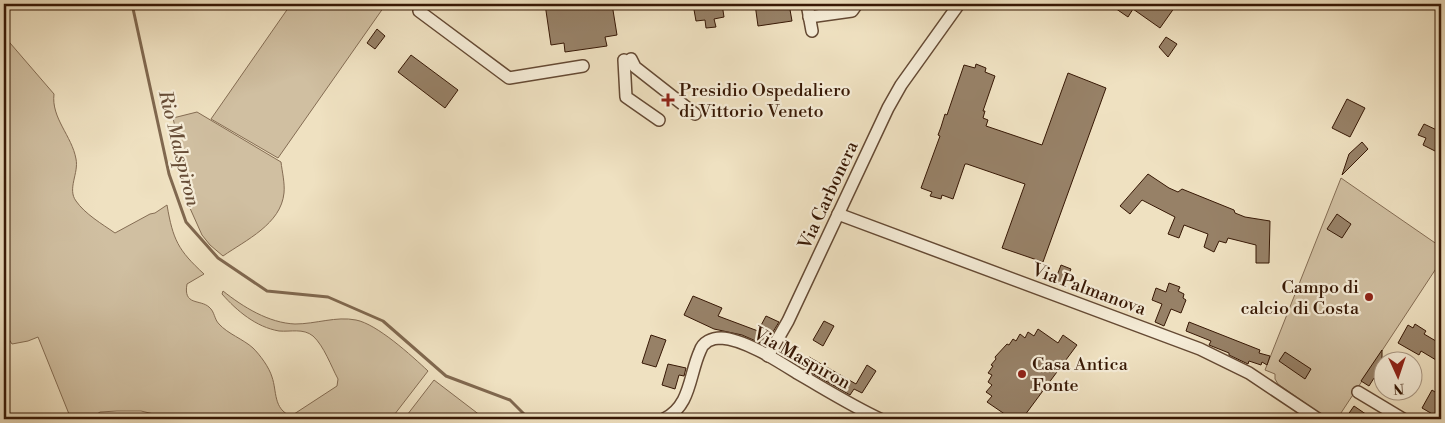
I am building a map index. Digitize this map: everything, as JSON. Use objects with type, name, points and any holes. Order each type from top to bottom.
[{"type":"street","points":[[807,4],[812,31]]},
{"type":"street","points":[[809,16],[852,11],[857,4]]},
{"type":"street","name":"Via Carbonera","points":[[768,356],[788,321],[901,85],[958,4]]},
{"type":"street","points":[[419,10],[509,78],[583,66]]},
{"type":"street","points":[[659,120],[626,97],[627,60],[695,114]]},
{"type":"street","name":"Via Palmanova","points":[[838,214],[1200,349],[1249,373],[1318,419]]},
{"type":"street","name":"Via Maspiron","points":[[664,419],[676,412],[681,405],[691,383],[700,350],[708,341],[714,339],[731,340],[768,356],[880,419]]},
{"type":"street","points":[[1358,392],[1403,419]]},
{"type":"shaded area","points":[[291,4],[386,4],[278,158],[211,119]]},
{"type":"shaded area","points":[[4,36],[54,94],[56,111],[76,159],[73,191],[76,201],[89,214],[115,233],[167,205],[174,236],[178,244],[188,258],[204,274],[187,284],[187,296],[193,301],[209,307],[217,322],[223,328],[253,348],[271,373],[278,404],[285,413],[291,416],[337,386],[338,379],[327,356],[313,336],[301,331],[279,331],[262,326],[234,306],[222,294],[223,291],[239,303],[276,321],[295,324],[341,319],[356,320],[374,328],[394,341],[428,371],[391,419],[175,419],[141,411],[117,411],[100,412],[90,419],[71,419],[38,337],[12,344],[4,332]]},
{"type":"shaded area","points":[[197,112],[281,162],[284,193],[276,214],[261,230],[223,256],[202,235],[189,206],[186,177],[173,118]]},
{"type":"shaded area","points":[[1341,178],[1441,247],[1441,261],[1382,350],[1372,350],[1372,366],[1337,419],[1328,419],[1278,384],[1275,374],[1265,370]]},
{"type":"shaded area","points":[[434,380],[485,419],[404,419]]},
{"type":"building","points":[[545,4],[612,4],[617,35],[605,37],[607,46],[565,52],[564,43],[551,45]]},
{"type":"building","points":[[693,4],[722,4],[724,17],[714,19],[716,27],[706,28],[705,20],[696,21]]},
{"type":"building","points":[[755,4],[789,4],[792,21],[758,26]]},
{"type":"building","points":[[1109,4],[1177,4],[1160,28],[1133,9],[1128,17]]},
{"type":"building","points":[[377,29],[385,36],[375,49],[367,43]]},
{"type":"building","points":[[1166,37],[1177,44],[1168,57],[1159,47]]},
{"type":"building","points":[[411,55],[458,90],[445,108],[398,72]]},
{"type":"building","points":[[976,64],[986,68],[985,72],[995,76],[983,111],[985,111],[983,118],[988,120],[986,126],[1042,145],[1068,73],[1106,88],[1043,262],[1002,248],[1025,184],[965,164],[953,199],[942,195],[941,199],[930,196],[932,192],[921,188],[940,136],[938,135],[945,114],[947,115],[964,65],[975,68]]},
{"type":"building","points":[[1347,99],[1365,108],[1350,137],[1332,128]]},
{"type":"building","points":[[1424,124],[1441,132],[1441,154],[1423,145],[1426,138],[1418,135]]},
{"type":"building","points":[[1362,142],[1368,149],[1342,175],[1349,154]]},
{"type":"building","points":[[1148,174],[1178,192],[1182,189],[1234,210],[1235,213],[1245,217],[1270,221],[1269,263],[1256,263],[1256,245],[1228,238],[1226,243],[1219,241],[1214,252],[1204,247],[1208,234],[1184,225],[1179,238],[1168,234],[1175,217],[1142,200],[1130,214],[1120,206]]},
{"type":"building","points":[[1337,214],[1351,224],[1342,238],[1327,229]]},
{"type":"building","points":[[1061,265],[1071,269],[1064,285],[1055,281]]},
{"type":"building","points":[[1169,283],[1180,287],[1178,291],[1184,294],[1183,298],[1186,300],[1181,313],[1171,309],[1164,326],[1155,322],[1162,304],[1152,300],[1156,288],[1166,292]]},
{"type":"building","points":[[693,296],[722,308],[718,316],[758,331],[766,316],[779,322],[765,345],[742,335],[714,329],[684,315]]},
{"type":"building","points":[[824,321],[834,326],[823,346],[813,340]]},
{"type":"building","points":[[1189,322],[1260,350],[1259,353],[1270,356],[1267,365],[1262,362],[1261,365],[1249,361],[1248,364],[1229,355],[1229,353],[1209,345],[1211,341],[1186,331]]},
{"type":"building","points":[[1415,324],[1426,331],[1424,334],[1441,344],[1441,363],[1422,350],[1410,350],[1398,343],[1408,325],[1413,328]]},
{"type":"building","name":"Casa Antica Fonte","points":[[1038,329],[1058,343],[1063,335],[1077,345],[1022,419],[1003,419],[1006,415],[987,402],[992,396],[986,392],[992,385],[988,382],[992,375],[988,373],[993,366],[991,365],[996,359],[995,357],[1013,339],[1016,341],[1020,334],[1025,338],[1028,332],[1034,336]]},
{"type":"building","points":[[651,335],[666,340],[656,367],[642,363]]},
{"type":"building","points":[[1285,352],[1311,369],[1305,379],[1279,361]]},
{"type":"building","points":[[809,357],[856,384],[867,365],[876,371],[862,393],[854,389],[850,395],[803,368]]},
{"type":"building","points":[[668,364],[686,368],[684,376],[679,375],[675,389],[662,385]]},
{"type":"building","points":[[1372,365],[1372,381],[1369,386],[1361,381]]},
{"type":"building","points":[[1432,390],[1441,396],[1441,419],[1422,408]]},
{"type":"building","points":[[1354,406],[1373,419],[1345,419]]},
{"type":"waterway","name":"Rio Malspiron","points":[[132,4],[169,174],[186,222],[218,258],[267,291],[328,297],[383,321],[446,376],[510,400],[529,419]]},
{"type":"place","name":"Presidio Ospedaliero di Vittorio Veneto","points":[[668,100]]},
{"type":"place","name":"Campo di calcio di Costa","points":[[1369,297]]},
{"type":"place","name":"Casa Antica Fonte","points":[[1022,374]]}]
